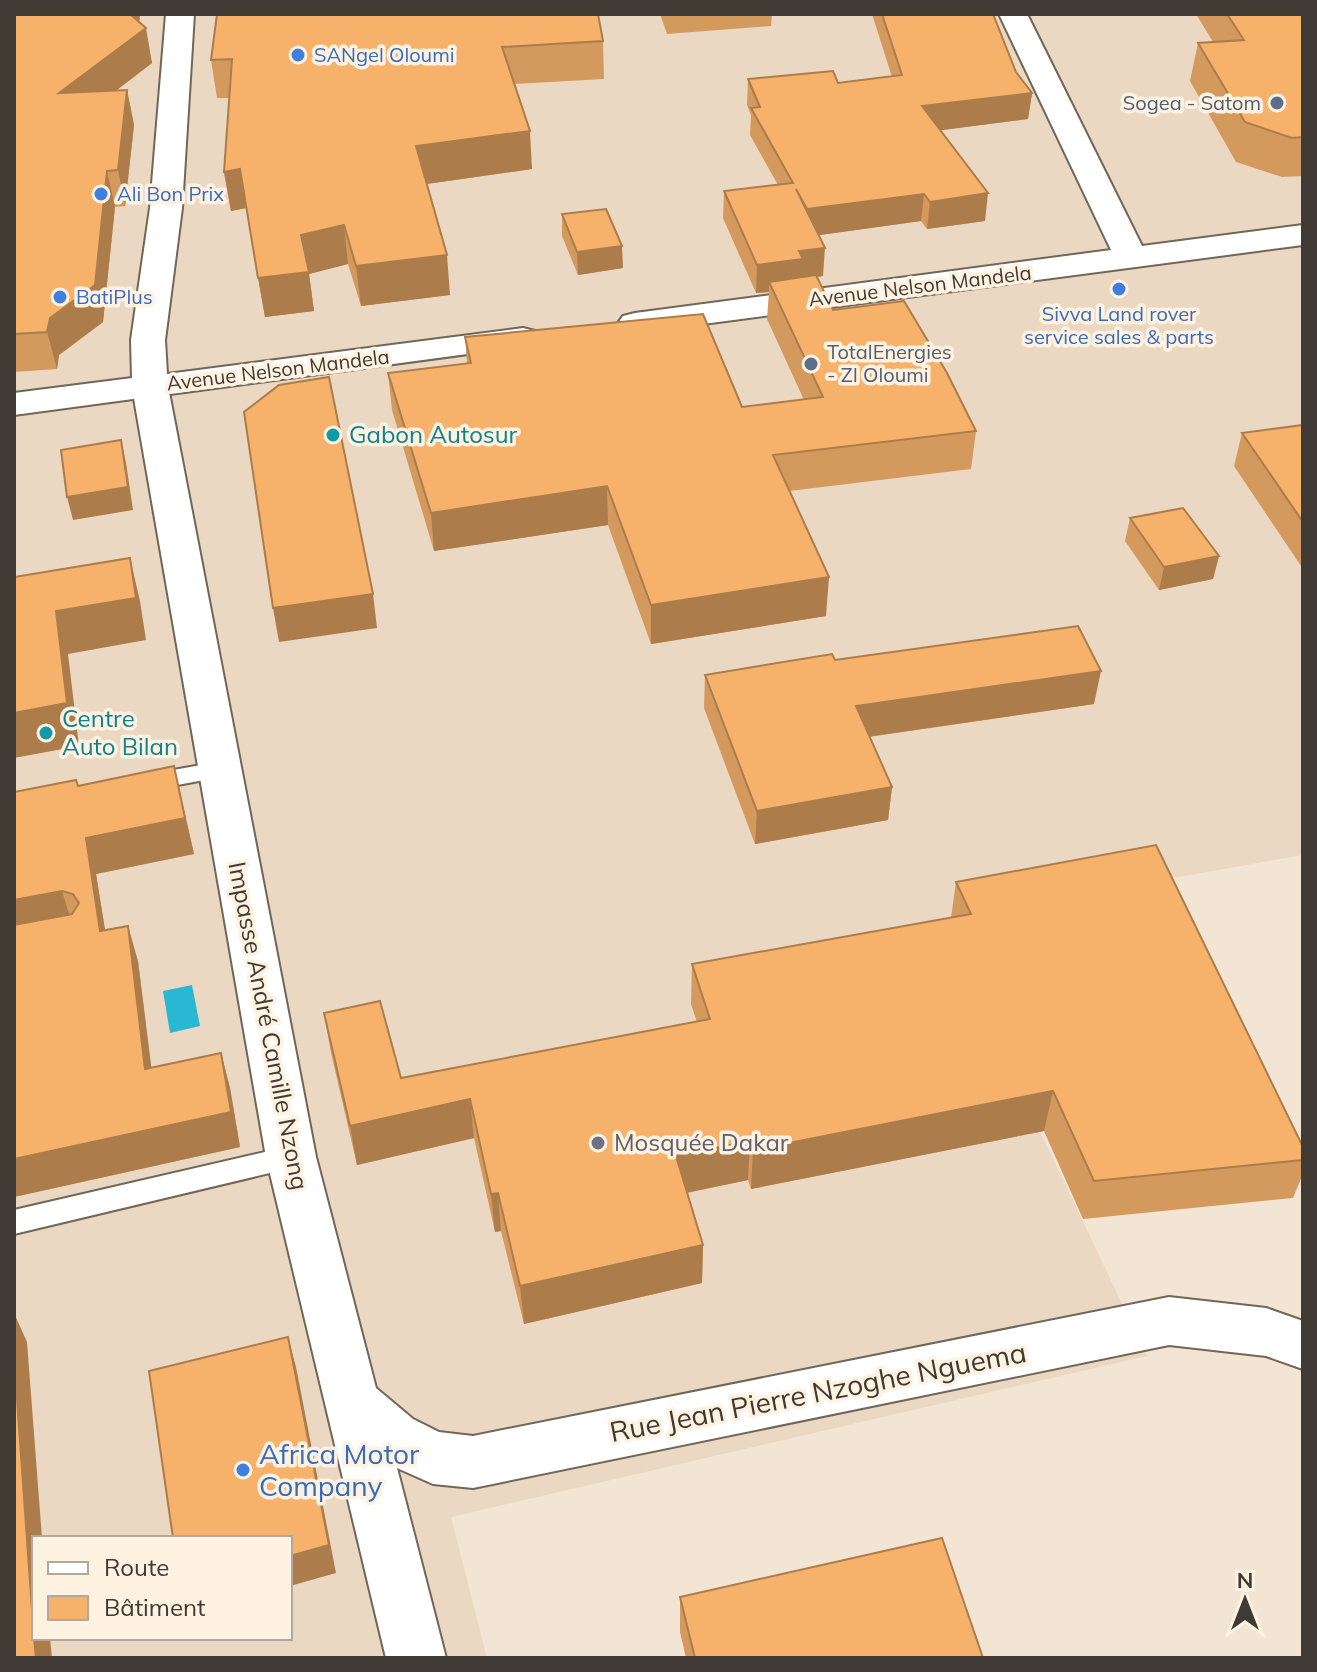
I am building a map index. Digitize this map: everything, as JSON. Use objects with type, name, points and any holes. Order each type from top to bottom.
[{"type":"street","name":"Impasse André Camille Nzong","points":[[180,14],[166,208],[148,340],[150,387],[291,1157],[416,1658]]},
{"type":"street","points":[[1013,14],[1131,258]]},
{"type":"street","name":"Avenue Nelson Mandela","points":[[609,326],[1303,235]]},
{"type":"street","name":"Avenue Nelson Mandela","points":[[14,404],[561,333]]},
{"type":"street","name":"Rue Jean Pierre Nzoghe Nguema","points":[[350,1400],[393,1437],[433,1458],[473,1462],[1169,1321],[1266,1332],[1303,1345]]},
{"type":"lane","points":[[124,787],[218,770]]},
{"type":"lane","points":[[14,1222],[291,1157]]},
{"type":"shaded area","points":[[14,14],[1303,14],[1303,855],[939,919],[1147,1356],[451,1517],[487,1658],[14,1658]]},
{"type":"water","points":[[192,985],[200,1026],[170,1033],[163,991]]},
{"type":"building","points":[[14,14],[131,14],[146,28],[59,93],[127,90],[118,170],[107,171],[95,285],[50,318],[47,332],[14,334]]},
{"type":"building","points":[[217,14],[598,14],[603,41],[502,47],[530,131],[416,146],[447,255],[356,266],[344,225],[301,235],[309,272],[258,278],[240,169],[224,172],[232,59],[211,60]]},
{"type":"building","points":[[882,14],[993,14],[1016,72],[1032,93],[922,106],[988,193],[930,202],[924,194],[807,209],[796,189],[825,248],[799,251],[803,259],[757,265],[724,191],[793,183],[751,108],[760,107],[748,79],[833,71],[838,83],[902,75]]},
{"type":"building","points":[[1227,14],[1303,14],[1303,137],[1292,138],[1245,122],[1198,43],[1244,40]]},
{"type":"building","points":[[606,209],[622,246],[577,252],[562,214]]},
{"type":"building","points":[[816,275],[833,310],[904,301],[947,373],[976,431],[773,455],[829,577],[651,605],[607,486],[431,513],[388,373],[471,363],[465,337],[703,314],[742,407],[823,397],[769,282]]},
{"type":"building","points":[[329,377],[373,594],[273,608],[244,412],[279,385]]},
{"type":"building","points":[[1303,425],[1303,522],[1242,433]]},
{"type":"building","points":[[121,440],[128,487],[67,497],[61,450]]},
{"type":"building","points":[[1183,508],[1219,556],[1164,567],[1130,518]]},
{"type":"building","points":[[130,558],[136,598],[56,611],[67,703],[14,713],[14,577]]},
{"type":"building","points":[[1078,626],[1101,671],[856,706],[892,787],[757,811],[705,675],[832,654],[835,660]]},
{"type":"building","points":[[174,766],[185,818],[86,838],[100,931],[128,926],[145,1069],[221,1053],[231,1112],[14,1159],[14,925],[72,914],[79,903],[73,894],[62,891],[14,900],[14,792],[76,780],[78,786]]},
{"type":"building","points":[[1156,845],[1303,1147],[1303,1160],[1094,1181],[1053,1091],[753,1150],[750,1141],[676,1156],[703,1245],[520,1286],[498,1193],[491,1194],[470,1099],[350,1126],[324,1013],[380,1001],[401,1078],[710,1019],[692,964],[971,914],[956,882]]},
{"type":"building","name":"Africa Motor Company","points":[[288,1337],[329,1545],[292,1555],[292,1536],[173,1536],[149,1371]]},
{"type":"building","points":[[14,1357],[32,1640],[36,1658],[14,1658]]},
{"type":"building","points":[[942,1538],[983,1658],[695,1658],[680,1597]]},
{"type":"place","name":"SANgel Oloumi","points":[[298,55]]},
{"type":"place","name":"Sogea - Satom","points":[[1277,103]]},
{"type":"place","name":"Ali Bon Prix","points":[[101,194]]},
{"type":"place","name":"Sivva Land rover service sales & parts","points":[[1119,289]]},
{"type":"place","name":"BatiPlus","points":[[60,297]]},
{"type":"place","name":"TotalEnergies - ZI Oloumi","points":[[811,364]]},
{"type":"place","name":"Gabon Autosur","points":[[333,435]]},
{"type":"place","name":"Centre Auto Bilan","points":[[46,733]]},
{"type":"place","name":"Mosquée Dakar","points":[[598,1143]]},
{"type":"place","name":"Africa Motor Company","points":[[243,1470]]}]
